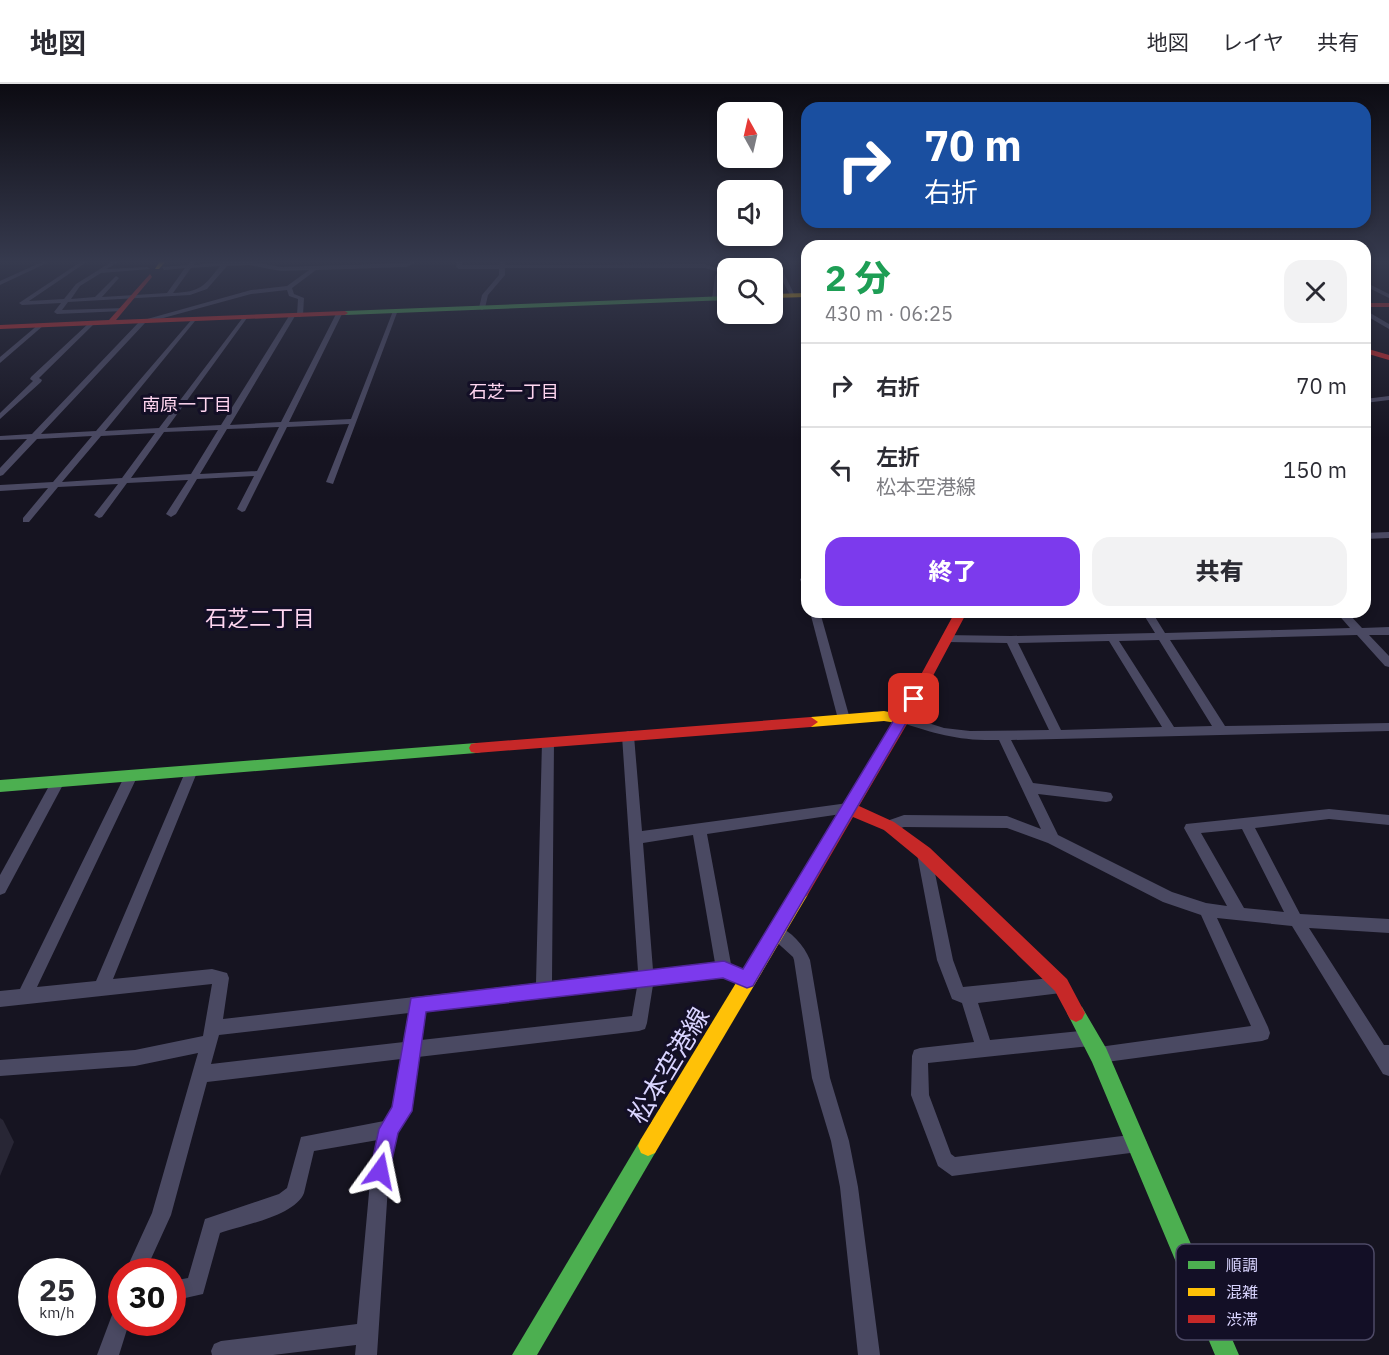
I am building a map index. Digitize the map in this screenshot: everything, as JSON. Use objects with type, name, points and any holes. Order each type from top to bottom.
[{"type":"main road","points":[[0,327],[185,320]]},
{"type":"main road","points":[[1371,352],[1389,358]]},
{"type":"main road","name":"松本空港線","points":[[524,1355],[903,719],[958,618]]},
{"type":"main road","points":[[0,786],[884,716],[903,719]]},
{"type":"main road","points":[[849,808],[889,826],[924,853],[1061,985],[1099,1055],[1180,1244]]},
{"type":"main road","points":[[1221,1340],[1227,1355]]},
{"type":"street","points":[[0,473],[144,322],[150,320]]},
{"type":"street","points":[[26,520],[193,320]]},
{"type":"street","points":[[99,515],[242,320]]},
{"type":"street","points":[[171,514],[222,428],[293,320]]},
{"type":"street","points":[[242,509],[336,320]]},
{"type":"street","points":[[330,482],[392,320]]},
{"type":"street","points":[[0,417],[92,323]]},
{"type":"street","points":[[0,361],[41,325]]},
{"type":"street","points":[[1371,401],[1389,398]]},
{"type":"street","points":[[0,438],[353,421]]},
{"type":"street","points":[[0,488],[260,473]]},
{"type":"street","points":[[1371,536],[1389,536]]},
{"type":"street","points":[[817,618],[844,719]]},
{"type":"street","points":[[1151,618],[1221,730]]},
{"type":"street","points":[[1346,618],[1389,663]]},
{"type":"street","points":[[947,638],[1011,640],[1389,631]]},
{"type":"street","points":[[1112,638],[1170,731]]},
{"type":"street","points":[[1011,640],[1057,734]]},
{"type":"street","points":[[903,719],[962,734],[1003,735],[1389,727]]},
{"type":"street","points":[[1003,735],[1053,839]]},
{"type":"street","points":[[200,1074],[639,1023],[646,978],[628,736]]},
{"type":"street","points":[[544,989],[548,742]]},
{"type":"street","points":[[101,988],[192,770]]},
{"type":"street","points":[[25,996],[132,775]]},
{"type":"street","points":[[0,890],[6,868],[59,781]]},
{"type":"street","points":[[1029,788],[1106,797]]},
{"type":"street","points":[[636,838],[849,808]]},
{"type":"street","points":[[1239,913],[1191,828],[1329,814],[1389,820]]},
{"type":"street","points":[[889,826],[904,821],[1007,822],[1053,839],[1168,897],[1206,910],[1296,920],[1389,926]]},
{"type":"street","points":[[1246,823],[1296,920],[1386,1058]]},
{"type":"street","points":[[699,829],[724,969]]},
{"type":"street","points":[[924,853],[945,960],[958,994],[968,996],[1061,985]]},
{"type":"street","points":[[1099,1055],[1262,1033],[1206,910]]},
{"type":"street","points":[[776,932],[799,952],[802,960],[821,1078],[840,1141],[849,1187],[869,1355]]},
{"type":"street","points":[[0,1068],[135,1058],[211,1035],[418,1004],[544,989],[724,969],[747,980]]},
{"type":"street","points":[[0,999],[212,976],[221,978],[211,1035],[161,1215],[141,1258]]},
{"type":"street","points":[[968,996],[984,1048]]},
{"type":"street","points":[[366,1355],[380,1171],[389,1129],[402,1111],[418,1004]]},
{"type":"street","points":[[1090,1038],[920,1056],[920,1095],[944,1160],[952,1167],[1138,1143]]},
{"type":"street","points":[[186,1289],[196,1287],[212,1226],[285,1202],[295,1192],[307,1143],[389,1129]]},
{"type":"street","points":[[221,1351],[367,1333]]},
{"type":"street","points":[[108,1355],[114,1336]]},
{"type":"traffic: fast","points":[[0,786],[476,748]]},
{"type":"traffic: fast","points":[[1076,1013],[1099,1055],[1180,1244]]},
{"type":"traffic: fast","points":[[524,1355],[648,1146]]},
{"type":"traffic: fast","points":[[1221,1340],[1227,1355]]},
{"type":"traffic: slow","points":[[811,722],[884,716],[903,719]]},
{"type":"traffic: slow","points":[[648,1146],[801,891]]},
{"type":"traffic: jam","points":[[0,327],[165,320]]},
{"type":"traffic: jam","points":[[1371,352],[1389,358]]},
{"type":"traffic: jam","points":[[801,891],[903,719],[958,618]]},
{"type":"traffic: jam","points":[[476,748],[811,722]]},
{"type":"traffic: jam","points":[[848,808],[889,826],[924,853],[1061,985],[1076,1013]]},
{"type":"district","name":"石芝一丁目","points":[[514,391]]},
{"type":"district","name":"南原一丁目","points":[[187,404]]},
{"type":"district","name":"石芝二丁目","points":[[260,617]]},
{"type":"route","points":[[380,1171],[389,1129],[402,1111],[418,1004],[724,969],[747,980],[914,699]]}]
